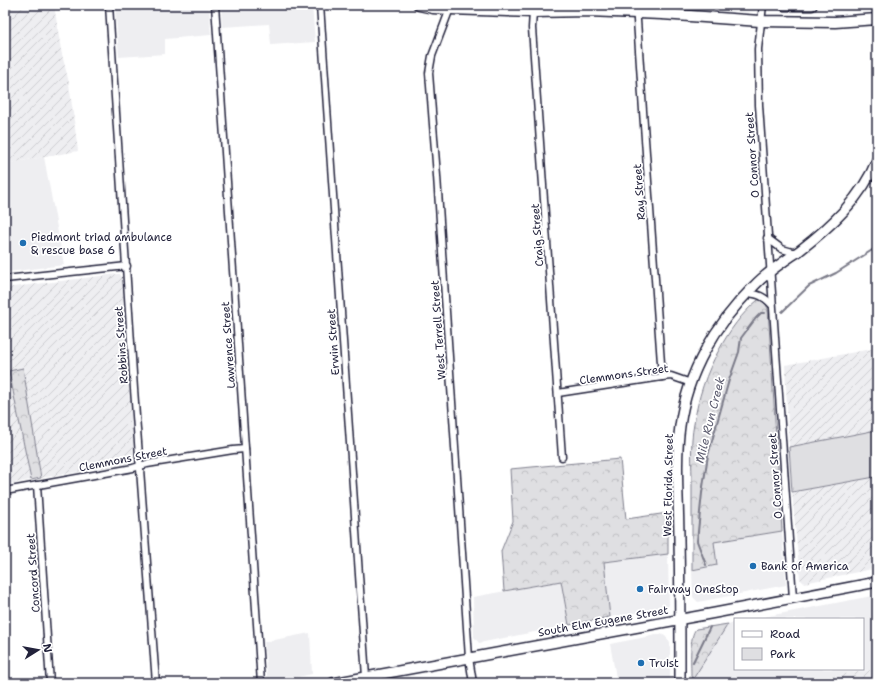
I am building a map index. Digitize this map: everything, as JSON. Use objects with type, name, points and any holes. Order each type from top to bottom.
[{"type":"main road","points":[[420,5],[433,8],[450,7],[533,12],[636,9],[760,21],[835,22],[877,19]]},
{"type":"main road","points":[[784,5],[812,5]]},
{"type":"main road","name":"West Florida Street","points":[[680,683],[678,456],[680,426],[691,383],[702,355],[716,331],[737,303],[770,271],[796,253],[824,230],[844,210],[859,192],[877,160]]},
{"type":"main road","name":"South Elm Eugene Street","points":[[333,683],[877,582]]},
{"type":"street","name":"Robbins Street","points":[[109,5],[156,683]]},
{"type":"street","name":"Lawrence Street","points":[[215,5],[261,683]]},
{"type":"street","name":"Erwin Street","points":[[320,5],[366,677]]},
{"type":"street","name":"O Connor Street","points":[[763,5],[758,49],[759,105],[793,598]]},
{"type":"street","name":"West Terrell Street","points":[[450,7],[432,56],[429,73],[438,176],[469,658],[473,683]]},
{"type":"street","name":"Ray Street","points":[[636,9],[662,377]]},
{"type":"street","name":"Craig Street","points":[[533,12],[532,36],[562,457]]},
{"type":"street","points":[[767,238],[782,249],[796,253]]},
{"type":"street","points":[[5,279],[127,266]]},
{"type":"street","points":[[747,293],[760,295],[772,305]]},
{"type":"street","name":"Clemmons Street","points":[[558,393],[672,376],[691,383]]},
{"type":"street","name":"Clemmons Street","points":[[5,491],[202,455],[245,449]]},
{"type":"street","name":"Concord Street","points":[[38,485],[50,683]]},
{"type":"shaded area","points":[[5,5],[54,5],[61,50],[69,83],[78,151],[5,164]]},
{"type":"shaded area","points":[[115,5],[209,5],[211,35],[165,39],[165,54],[119,57]]},
{"type":"shaded area","points":[[221,5],[312,5],[315,42],[271,45],[269,24],[222,27]]},
{"type":"shaded area","points":[[44,157],[64,265],[7,272],[5,271],[5,164]]},
{"type":"shaded area","points":[[120,274],[122,278],[134,461],[132,463],[41,478],[23,369],[9,371],[31,480],[5,485],[5,288]]},
{"type":"shaded area","points":[[877,348],[877,430],[789,447],[785,365]]},
{"type":"shaded area","points":[[876,477],[877,568],[804,583],[800,579],[792,492]]},
{"type":"shaded area","points":[[782,531],[786,585],[698,602],[693,597],[692,570],[717,565],[714,542]]},
{"type":"shaded area","points":[[668,554],[669,605],[667,608],[610,617],[604,562]]},
{"type":"shaded area","points":[[561,581],[569,625],[479,643],[474,637],[473,597]]},
{"type":"shaded area","points":[[877,595],[877,669],[787,683],[693,683],[693,679],[728,624],[734,622],[734,670],[864,670],[864,618],[758,618]]},
{"type":"shaded area","points":[[310,633],[312,674],[274,682],[269,680],[267,677],[264,642]]},
{"type":"shaded area","points":[[661,634],[670,642],[670,681],[657,683],[617,683],[610,644]]},
{"type":"shaded area","points":[[877,669],[877,683],[787,683]]},
{"type":"green space","points":[[758,300],[762,301],[768,309],[782,531],[714,542],[717,565],[692,570],[692,447],[698,405],[706,377],[723,343],[741,317]]},
{"type":"green space","points":[[23,368],[41,478],[31,480],[9,371]]},
{"type":"green space","points":[[877,430],[877,484],[875,477],[792,492],[789,447]]},
{"type":"green space","points":[[620,459],[626,519],[668,513],[668,554],[604,562],[610,617],[569,625],[561,581],[504,591],[501,551],[513,521],[510,469]]},
{"type":"green space","points":[[728,624],[693,679],[691,675],[691,650],[692,638],[696,629]]},
{"type":"waterway","name":"Mile Run Creek","points":[[782,312],[809,286],[836,273],[877,247]]},
{"type":"waterway","name":"Mile Run Creek","points":[[706,565],[697,541],[708,455],[729,380],[739,352],[741,338],[756,318],[761,313],[765,313]]},
{"type":"waterway","name":"Mile Run Creek","points":[[693,662],[710,627]]},
{"type":"place","name":"Piedmont triad ambulance & rescue base 6","points":[[23,243]]},
{"type":"place","name":"Bank of America","points":[[753,566]]},
{"type":"place","name":"Fairway OneStop","points":[[640,589]]},
{"type":"place","name":"Truist","points":[[641,663]]}]
